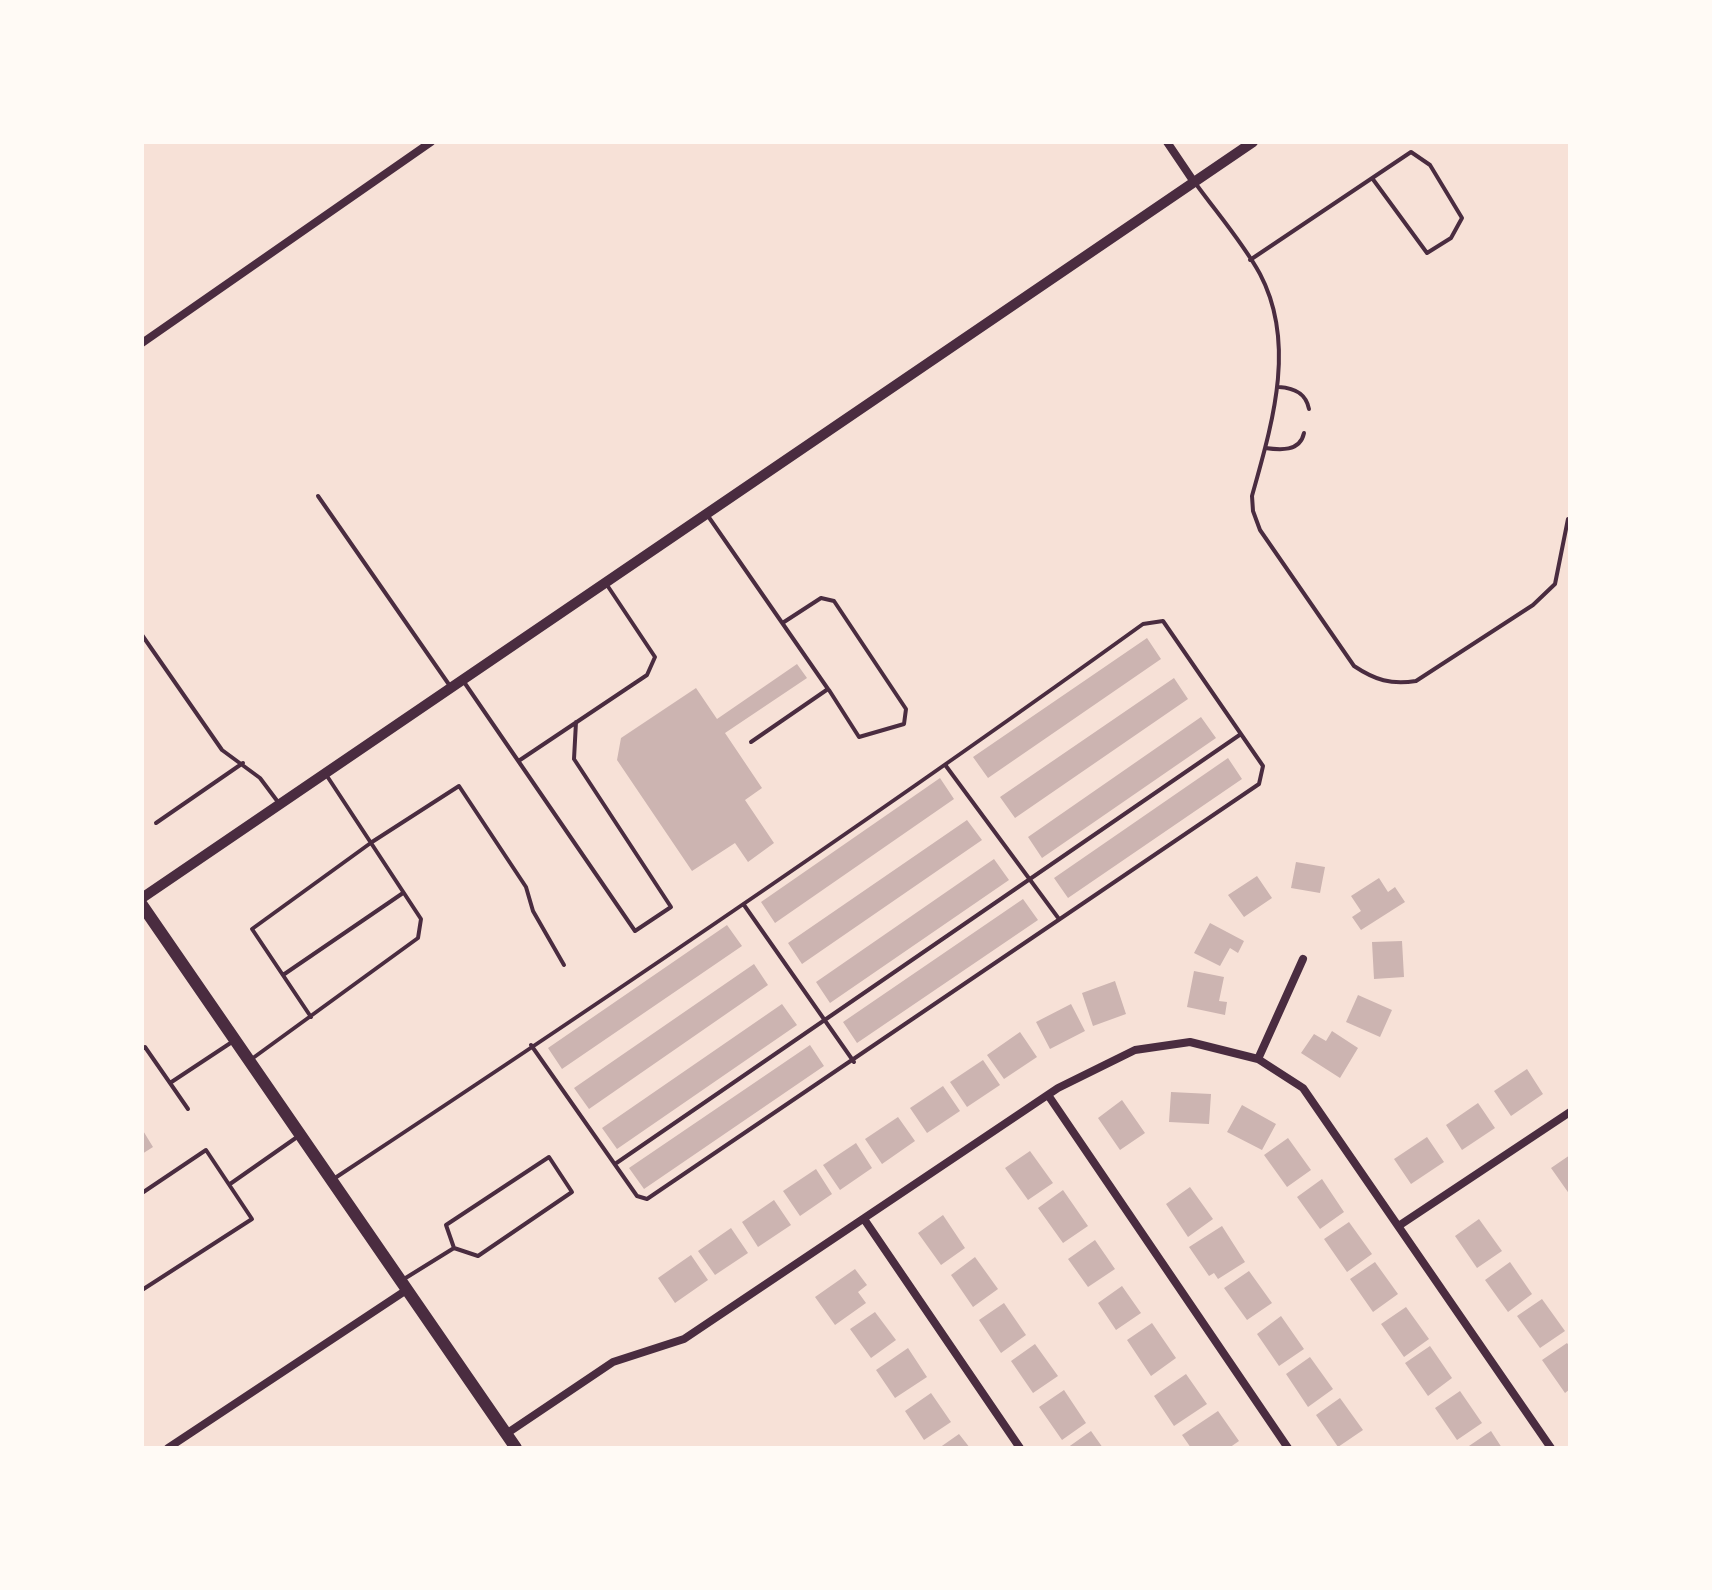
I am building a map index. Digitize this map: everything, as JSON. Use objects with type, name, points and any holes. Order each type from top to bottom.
[{"type":"main road","points":[[142,905],[251,1059],[516,1448]]},
{"type":"street","points":[[142,343],[431,142]]},
{"type":"street","points":[[1167,142],[1194,182]]},
{"type":"street","points":[[142,898],[1253,142]]},
{"type":"street","points":[[1258,1059],[1303,959]]},
{"type":"street","points":[[506,1434],[613,1362],[684,1339],[1048,1095],[1135,1050],[1190,1042],[1258,1059],[1303,1088],[1551,1448]]},
{"type":"street","points":[[1048,1095],[1288,1448]]},
{"type":"street","points":[[1400,1225],[1570,1112]]},
{"type":"street","points":[[864,1219],[1020,1448]]},
{"type":"street","points":[[168,1448],[405,1285]]},
{"type":"lane","points":[[1250,260],[1372,178],[1411,152],[1430,165],[1462,218],[1451,238],[1427,253],[1372,178]]},
{"type":"lane","points":[[1194,182],[1250,260],[1270,295],[1278,325],[1279,387],[1252,496],[1260,530],[1354,666],[1371,677],[1395,684],[1416,681],[1533,605],[1555,584],[1568,519]]},
{"type":"lane","points":[[1279,387],[1291,388],[1300,394],[1309,409]]},
{"type":"lane","points":[[1265,448],[1283,451],[1295,446],[1304,433]]},
{"type":"lane","points":[[318,496],[451,688]]},
{"type":"lane","points":[[707,514],[784,622],[859,737],[904,724],[906,709],[834,601],[821,598],[784,622]]},
{"type":"lane","points":[[519,760],[647,675],[655,657],[605,583]]},
{"type":"lane","points":[[333,1179],[531,1045],[744,905],[946,766],[1143,624],[1163,621],[1263,766],[1259,784],[854,1062],[647,1199],[637,1196],[531,1045]]},
{"type":"lane","points":[[142,635],[222,750],[243,763],[279,804]]},
{"type":"lane","points":[[462,680],[635,931],[671,907],[574,759],[576,722]]},
{"type":"lane","points":[[751,742],[828,689]]},
{"type":"lane","points":[[615,1164],[1241,734]]},
{"type":"lane","points":[[156,823],[243,763]]},
{"type":"lane","points":[[946,766],[1059,919]]},
{"type":"lane","points":[[251,1059],[418,938],[421,919],[325,773]]},
{"type":"lane","points":[[311,1017],[252,929],[372,842],[459,786],[526,887],[533,911],[564,965]]},
{"type":"lane","points":[[283,975],[404,893]]},
{"type":"lane","points":[[744,905],[854,1062]]},
{"type":"lane","points":[[170,1083],[235,1040]]},
{"type":"lane","points":[[143,1046],[188,1109]]},
{"type":"lane","points":[[230,1184],[302,1134]]},
{"type":"lane","points":[[142,1193],[206,1150],[252,1219],[142,1290]]},
{"type":"lane","points":[[549,1157],[572,1192],[478,1256],[454,1248],[446,1225],[549,1157]]},
{"type":"lane","points":[[405,1285],[454,1248]]},
{"type":"building","points":[[1147,638],[1161,659],[988,778],[973,757]]},
{"type":"building","points":[[797,664],[807,678],[725,733],[762,788],[745,800],[774,843],[748,862],[735,843],[692,871],[617,760],[621,738],[696,688],[717,719]]},
{"type":"building","points":[[1174,678],[1188,699],[1015,818],[1000,797]]},
{"type":"building","points":[[1201,717],[1216,738],[1042,858],[1028,837]]},
{"type":"building","points":[[1228,758],[1242,779],[1068,898],[1054,878]]},
{"type":"building","points":[[940,778],[954,799],[775,923],[761,902]]},
{"type":"building","points":[[967,820],[982,840],[802,964],[788,943]]},
{"type":"building","points":[[994,859],[1009,880],[830,1003],[816,982]]},
{"type":"building","points":[[1296,862],[1325,867],[1320,893],[1291,888]]},
{"type":"building","points":[[1257,876],[1272,898],[1244,917],[1228,895]]},
{"type":"building","points":[[1379,878],[1388,892],[1395,887],[1405,902],[1361,930],[1352,917],[1361,911],[1351,896]]},
{"type":"building","points":[[1023,899],[1038,920],[857,1043],[843,1022]]},
{"type":"building","points":[[1210,923],[1244,941],[1238,953],[1230,948],[1220,966],[1194,953]]},
{"type":"building","points":[[727,925],[742,946],[562,1069],[548,1048]]},
{"type":"building","points":[[1402,941],[1404,977],[1374,979],[1372,942]]},
{"type":"building","points":[[754,964],[768,985],[589,1109],[574,1088]]},
{"type":"building","points":[[1194,971],[1224,977],[1219,1001],[1227,1002],[1225,1015],[1187,1007]]},
{"type":"building","points":[[1115,981],[1126,1014],[1093,1026],[1082,993]]},
{"type":"building","points":[[1358,995],[1392,1010],[1380,1037],[1346,1022]]},
{"type":"building","points":[[782,1004],[797,1025],[617,1149],[602,1128]]},
{"type":"building","points":[[1071,1004],[1085,1031],[1050,1049],[1036,1022]]},
{"type":"building","points":[[1332,1031],[1358,1048],[1340,1078],[1301,1053],[1314,1034],[1326,1041]]},
{"type":"building","points":[[1020,1032],[1037,1057],[1004,1079],[987,1055]]},
{"type":"building","points":[[810,1045],[824,1066],[644,1189],[629,1168]]},
{"type":"building","points":[[983,1060],[1000,1085],[967,1107],[950,1082]]},
{"type":"building","points":[[1527,1069],[1543,1094],[1511,1116],[1494,1091]]},
{"type":"building","points":[[943,1086],[960,1111],[927,1133],[910,1108]]},
{"type":"building","points":[[1171,1092],[1211,1094],[1209,1124],[1169,1122]]},
{"type":"building","points":[[1122,1100],[1145,1133],[1120,1150],[1098,1118]]},
{"type":"building","points":[[1478,1103],[1495,1128],[1462,1150],[1446,1125]]},
{"type":"building","points":[[1242,1105],[1276,1124],[1262,1150],[1227,1132]]},
{"type":"building","points":[[898,1117],[915,1141],[882,1164],[865,1139]]},
{"type":"building","points":[[142,1129],[153,1147],[142,1154]]},
{"type":"building","points":[[1427,1137],[1444,1162],[1411,1184],[1394,1159]]},
{"type":"building","points":[[1288,1138],[1311,1170],[1287,1187],[1264,1155]]},
{"type":"building","points":[[856,1143],[872,1168],[840,1190],[823,1165]]},
{"type":"building","points":[[1030,1151],[1053,1183],[1028,1200],[1005,1168]]},
{"type":"building","points":[[1570,1155],[1570,1195],[1551,1168]]},
{"type":"building","points":[[816,1169],[832,1194],[800,1216],[783,1191]]},
{"type":"building","points":[[1322,1179],[1344,1212],[1320,1229],[1297,1197]]},
{"type":"building","points":[[1190,1187],[1213,1219],[1188,1237],[1166,1204]]},
{"type":"building","points":[[1063,1190],[1088,1226],[1063,1243],[1038,1208]]},
{"type":"building","points":[[774,1200],[791,1225],[758,1247],[742,1222]]},
{"type":"building","points":[[943,1215],[965,1248],[941,1265],[918,1233]]},
{"type":"building","points":[[1479,1219],[1502,1251],[1477,1268],[1455,1236]]},
{"type":"building","points":[[1349,1222],[1372,1254],[1347,1272],[1324,1239]]},
{"type":"building","points":[[1222,1226],[1245,1262],[1218,1279],[1214,1273],[1209,1276],[1189,1247]]},
{"type":"building","points":[[731,1228],[748,1253],[715,1275],[698,1251]]},
{"type":"building","points":[[1095,1240],[1115,1269],[1088,1287],[1068,1259]]},
{"type":"building","points":[[691,1255],[708,1280],[675,1303],[658,1278]]},
{"type":"building","points":[[975,1257],[998,1289],[973,1307],[951,1275]]},
{"type":"building","points":[[1375,1262],[1398,1294],[1373,1312],[1350,1279]]},
{"type":"building","points":[[1510,1262],[1532,1294],[1508,1312],[1485,1280]]},
{"type":"building","points":[[855,1269],[867,1285],[858,1292],[866,1303],[835,1325],[815,1297]]},
{"type":"building","points":[[1249,1271],[1272,1303],[1247,1320],[1224,1288]]},
{"type":"building","points":[[1122,1286],[1141,1313],[1116,1330],[1098,1303]]},
{"type":"building","points":[[1542,1299],[1565,1331],[1540,1348],[1517,1316]]},
{"type":"building","points":[[1004,1303],[1026,1335],[1001,1353],[979,1320]]},
{"type":"building","points":[[1406,1307],[1429,1339],[1404,1357],[1381,1324]]},
{"type":"building","points":[[875,1312],[896,1340],[871,1358],[850,1329]]},
{"type":"building","points":[[1281,1316],[1304,1349],[1279,1366],[1257,1334]]},
{"type":"building","points":[[1152,1323],[1176,1358],[1151,1376],[1127,1340]]},
{"type":"building","points":[[1567,1343],[1570,1347],[1570,1389],[1565,1393],[1542,1360]]},
{"type":"building","points":[[1035,1344],[1058,1376],[1033,1393],[1011,1361]]},
{"type":"building","points":[[1430,1346],[1452,1378],[1428,1396],[1405,1363]]},
{"type":"building","points":[[908,1348],[927,1377],[895,1398],[876,1370]]},
{"type":"building","points":[[1310,1357],[1333,1389],[1308,1407],[1286,1374]]},
{"type":"building","points":[[1186,1374],[1207,1404],[1174,1426],[1154,1396]]},
{"type":"building","points":[[1064,1390],[1086,1423],[1062,1440],[1039,1407]]},
{"type":"building","points":[[1460,1391],[1482,1423],[1457,1440],[1435,1408]]},
{"type":"building","points":[[931,1393],[951,1422],[924,1440],[905,1411]]},
{"type":"building","points":[[1340,1398],[1363,1430],[1338,1447],[1316,1415]]},
{"type":"building","points":[[1218,1411],[1239,1441],[1229,1448],[1191,1448],[1182,1435]]},
{"type":"building","points":[[1091,1431],[1103,1448],[1067,1448]]},
{"type":"building","points":[[1491,1431],[1502,1448],[1466,1448]]},
{"type":"building","points":[[959,1434],[970,1448],[939,1448]]}]
